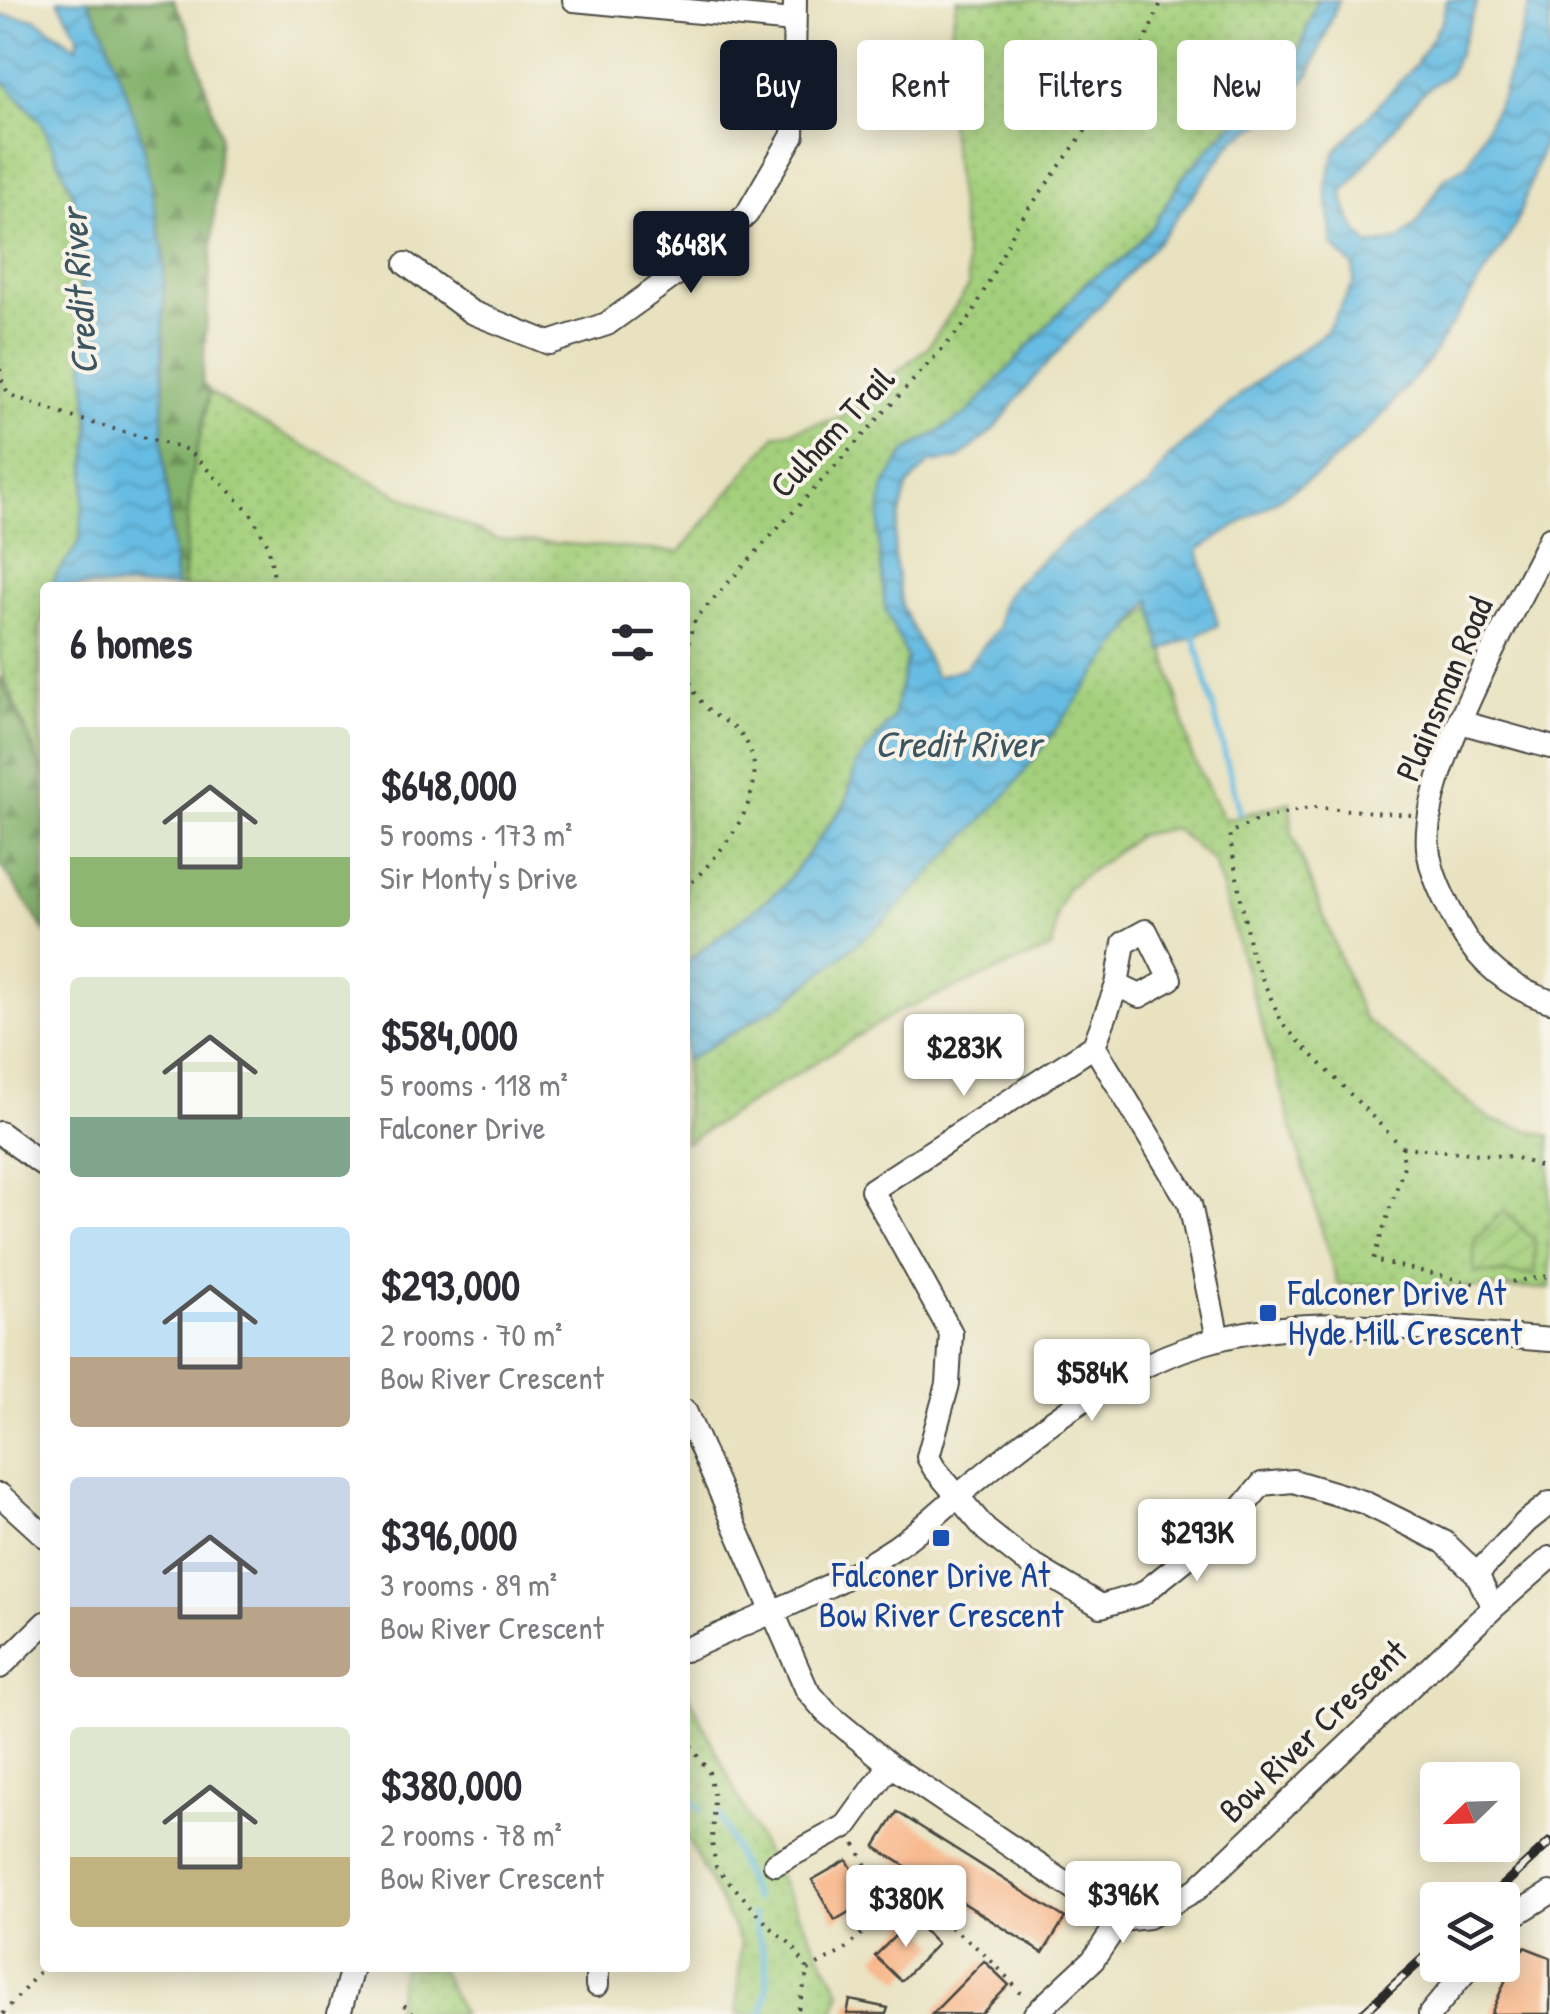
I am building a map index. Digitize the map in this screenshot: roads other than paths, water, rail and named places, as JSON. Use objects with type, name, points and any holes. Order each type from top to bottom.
[{"type":"street","points":[[406,264],[471,312],[549,343],[607,324],[704,254],[747,214],[793,135],[794,10],[574,0]]},
{"type":"street","name":"Plainsman Road","points":[[1550,538],[1460,722],[1432,798],[1428,848],[1440,892],[1466,942],[1498,975],[1550,1001]]},
{"type":"street","points":[[1460,722],[1550,747]]},
{"type":"street","points":[[1116,984],[1094,1046],[872,1190],[951,1332],[948,1384],[928,1456],[934,1468],[986,1530],[1024,1560],[1101,1606],[1142,1594],[1227,1526],[1262,1484],[1293,1481],[1363,1502],[1444,1542],[1477,1574],[1493,1608]]},
{"type":"street","points":[[1094,1046],[1190,1204],[1218,1339]]},
{"type":"street","points":[[0,1134],[40,1162]]},
{"type":"street","points":[[690,1648],[868,1566],[1086,1396],[1158,1359],[1218,1339],[1301,1327],[1348,1326],[1550,1340]]},
{"type":"street","points":[[690,1423],[807,1690],[827,1713],[890,1766],[1120,1920],[1094,1960],[1036,2013]]},
{"type":"street","points":[[0,1494],[40,1531]]},
{"type":"street","points":[[1477,1574],[1526,1522],[1550,1503]]},
{"type":"street","name":"Bow River Crescent","points":[[1120,1920],[1148,1917],[1197,1889],[1550,1558]]},
{"type":"street","points":[[0,1667],[40,1628]]},
{"type":"street","points":[[775,1864],[846,1826],[890,1766]]},
{"type":"street","points":[[1520,1912],[1550,1893]]},
{"type":"street","points":[[339,2014],[351,1972]]},
{"type":"street","points":[[1430,2014],[1457,1982]]},
{"type":"water","name":"Credit River","points":[[58,0],[88,0],[103,29],[141,135],[164,252],[163,446],[176,582],[53,582],[80,539],[90,427],[79,305],[82,255],[71,189],[42,123],[0,77],[0,15],[35,19],[77,47],[78,35]]},
{"type":"water","name":"Credit River","points":[[1317,0],[1339,0],[1310,74],[1296,90],[1296,60]]},
{"type":"water","name":"Credit River","points":[[1447,0],[1478,0],[1451,72],[1420,95],[1343,193],[1356,228],[1370,246],[1401,239],[1418,222],[1445,178],[1467,165],[1502,96],[1531,0],[1550,0],[1550,125],[1515,227],[1427,363],[1375,423],[1322,471],[1198,550],[1218,625],[1162,651],[1151,600],[1010,791],[888,918],[787,1001],[690,1058],[690,959],[782,888],[846,803],[856,765],[893,718],[907,658],[885,608],[878,537],[883,489],[905,452],[967,414],[1089,280],[1125,257],[1153,226],[1183,177],[1226,130],[1251,130],[1234,140],[1161,238],[1034,378],[995,428],[959,459],[929,463],[907,487],[895,534],[894,556],[902,607],[936,677],[965,668],[999,627],[1001,605],[1014,585],[1070,535],[1148,487],[1169,457],[1252,385],[1326,332],[1354,283],[1353,266],[1333,246],[1326,184],[1336,151],[1416,64],[1442,21]]},
{"type":"waterway","points":[[1192,626],[1240,813]]},
{"type":"waterway","points":[[690,1799],[700,1809]]},
{"type":"waterway","points":[[719,1814],[755,1900]]},
{"type":"waterway","points":[[752,1915],[767,1977],[761,2014]]},
{"type":"railway","points":[[1507,1882],[1550,1842]]},
{"type":"railway","points":[[1362,2014],[1420,1961]]},
{"type":"place","name":"Falconer Drive At Hyde Mill Crescent","points":[[1268,1313]]},
{"type":"place","name":"Falconer Drive At Bow River Crescent","points":[[941,1538]]}]
